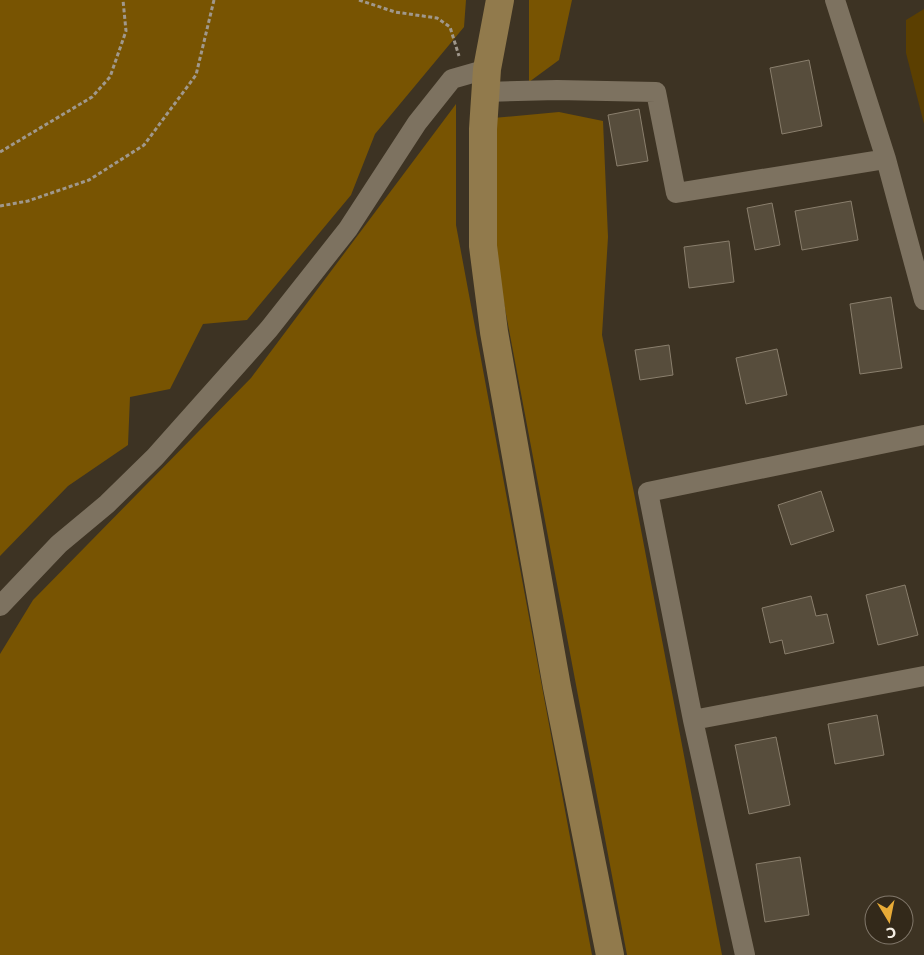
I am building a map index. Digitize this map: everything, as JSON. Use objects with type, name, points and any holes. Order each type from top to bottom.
[{"type":"main road","points":[[500,0],[479,79],[483,129],[483,246],[494,332],[557,687],[610,955]]},
{"type":"street","points":[[835,0],[886,159],[924,300]]},
{"type":"street","points":[[0,606],[59,544],[107,504],[155,457],[269,329],[348,229],[417,123],[452,79],[479,79],[557,90],[656,92],[676,193],[886,159]]},
{"type":"street","points":[[745,955],[693,720],[648,492],[924,435]]},
{"type":"street","points":[[693,720],[924,676]]},
{"type":"path","points":[[0,152],[92,97],[110,77],[126,31],[123,0]]},
{"type":"path","points":[[0,206],[28,201],[89,180],[144,145],[196,75],[214,0]]},
{"type":"path","points":[[359,0],[395,12],[437,18],[450,27],[479,79]]},
{"type":"shaded area","points":[[0,0],[466,0],[464,27],[375,134],[351,195],[247,320],[203,324],[170,389],[130,397],[128,445],[68,486],[0,556]]},
{"type":"shaded area","points":[[529,0],[572,0],[559,60],[529,82]]},
{"type":"shaded area","points":[[924,9],[924,124],[906,53],[906,20]]},
{"type":"shaded area","points":[[456,104],[456,225],[592,955],[0,955],[0,654],[33,600],[251,378]]},
{"type":"shaded area","points":[[559,112],[603,121],[608,237],[602,335],[722,955],[627,955],[496,261],[493,118]]},
{"type":"building","points":[[809,60],[822,126],[782,134],[770,68]]},
{"type":"building","points":[[639,109],[648,161],[617,166],[608,115]]},
{"type":"building","points":[[851,201],[858,240],[802,250],[795,211]]},
{"type":"building","points":[[772,203],[780,245],[755,250],[747,208]]},
{"type":"building","points":[[729,241],[734,282],[689,288],[684,247]]},
{"type":"building","points":[[891,297],[902,368],[860,374],[850,304]]},
{"type":"building","points":[[669,345],[673,375],[640,380],[635,350]]},
{"type":"building","points":[[777,349],[787,395],[746,404],[736,358]]},
{"type":"building","points":[[821,491],[834,531],[791,545],[778,505]]},
{"type":"building","points":[[905,585],[918,635],[878,645],[866,595]]},
{"type":"building","points":[[811,596],[816,616],[827,614],[834,643],[785,654],[782,640],[770,643],[762,608]]},
{"type":"building","points":[[877,715],[884,755],[835,764],[828,724]]},
{"type":"building","points":[[776,737],[790,805],[749,814],[735,745]]},
{"type":"building","points":[[800,857],[809,915],[765,922],[756,864]]}]
